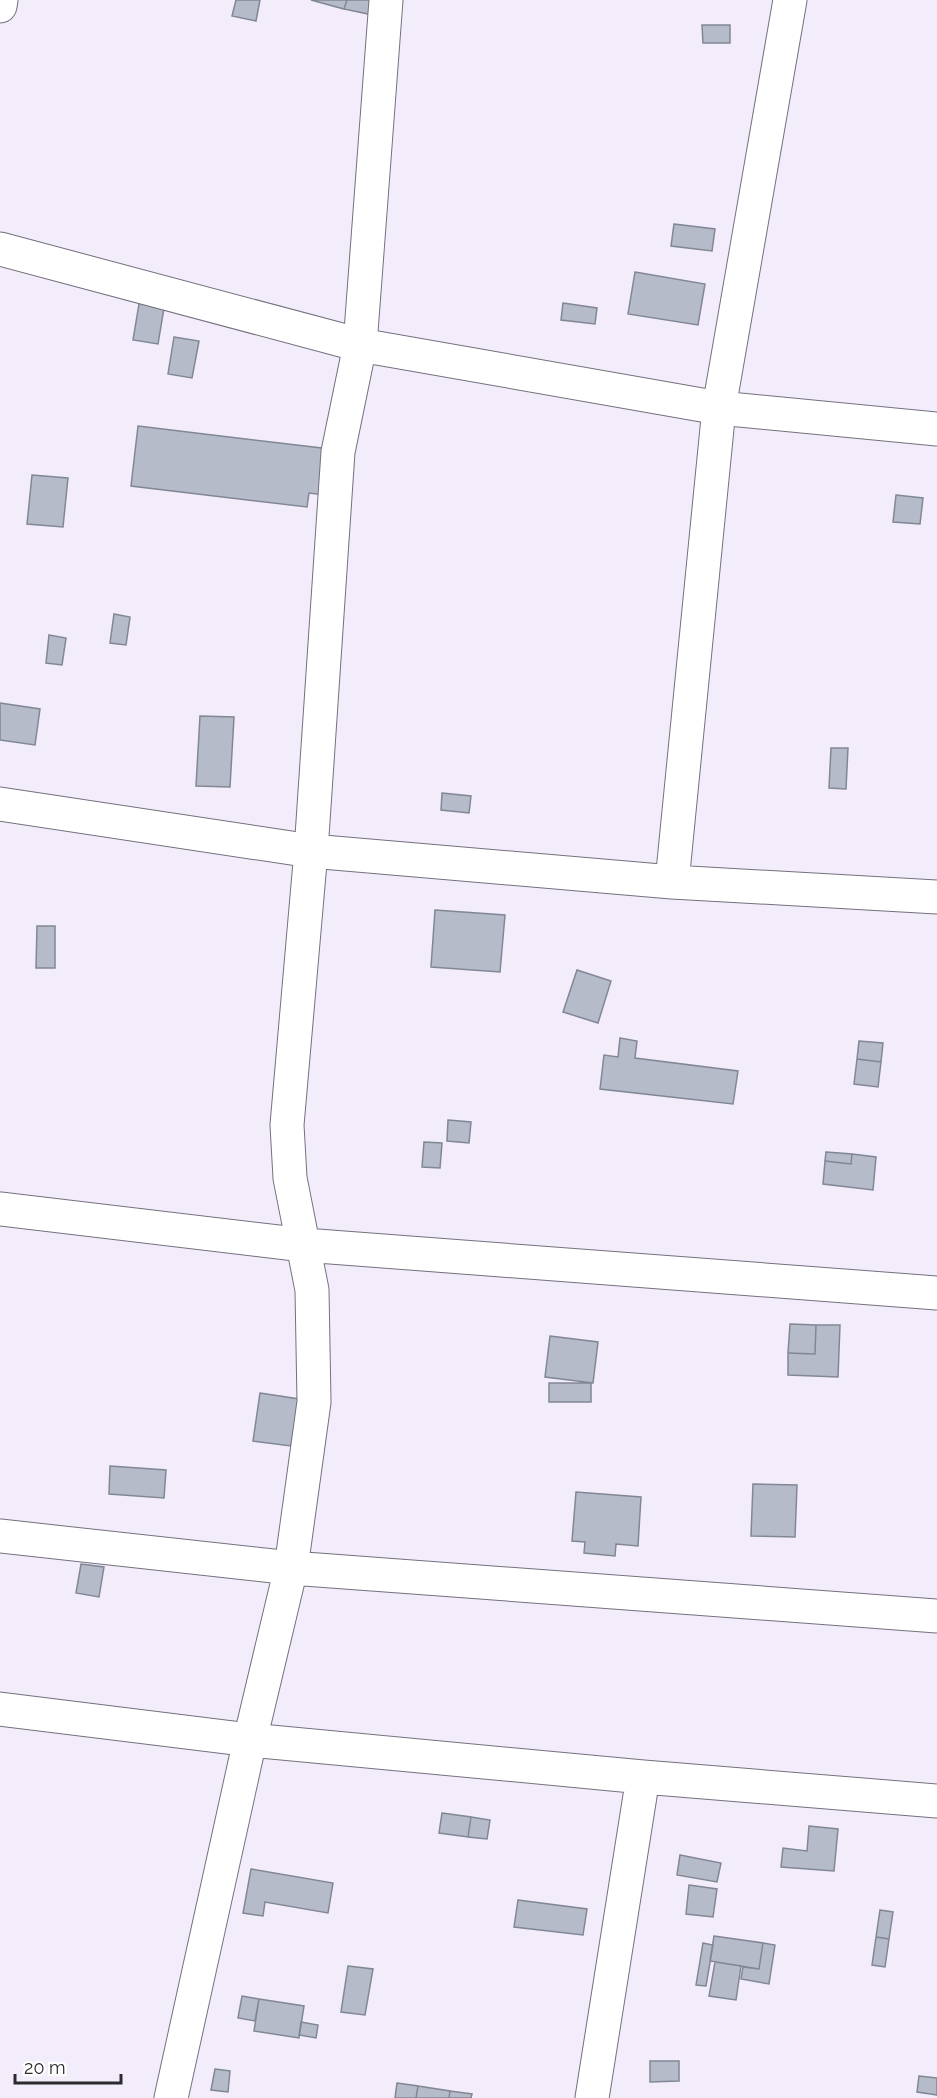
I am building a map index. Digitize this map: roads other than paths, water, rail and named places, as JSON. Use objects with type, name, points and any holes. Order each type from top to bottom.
[{"type":"street","points":[[0,6],[2,0]]},
{"type":"street","points":[[171,2098],[250,1740],[291,1568],[314,1402],[312,1290],[290,1178],[288,1125],[311,851],[338,452],[360,345],[386,0]]},
{"type":"street","points":[[672,882],[718,408],[790,0]]},
{"type":"street","points":[[0,249],[360,345],[718,408],[937,429]]},
{"type":"street","points":[[0,804],[311,851],[672,882],[937,897]]},
{"type":"street","points":[[0,1209],[304,1245],[937,1293]]},
{"type":"street","points":[[0,1536],[291,1568],[937,1616]]},
{"type":"street","points":[[0,1710],[250,1740],[643,1777],[937,1801]]},
{"type":"street","points":[[592,2098],[643,1777]]}]
